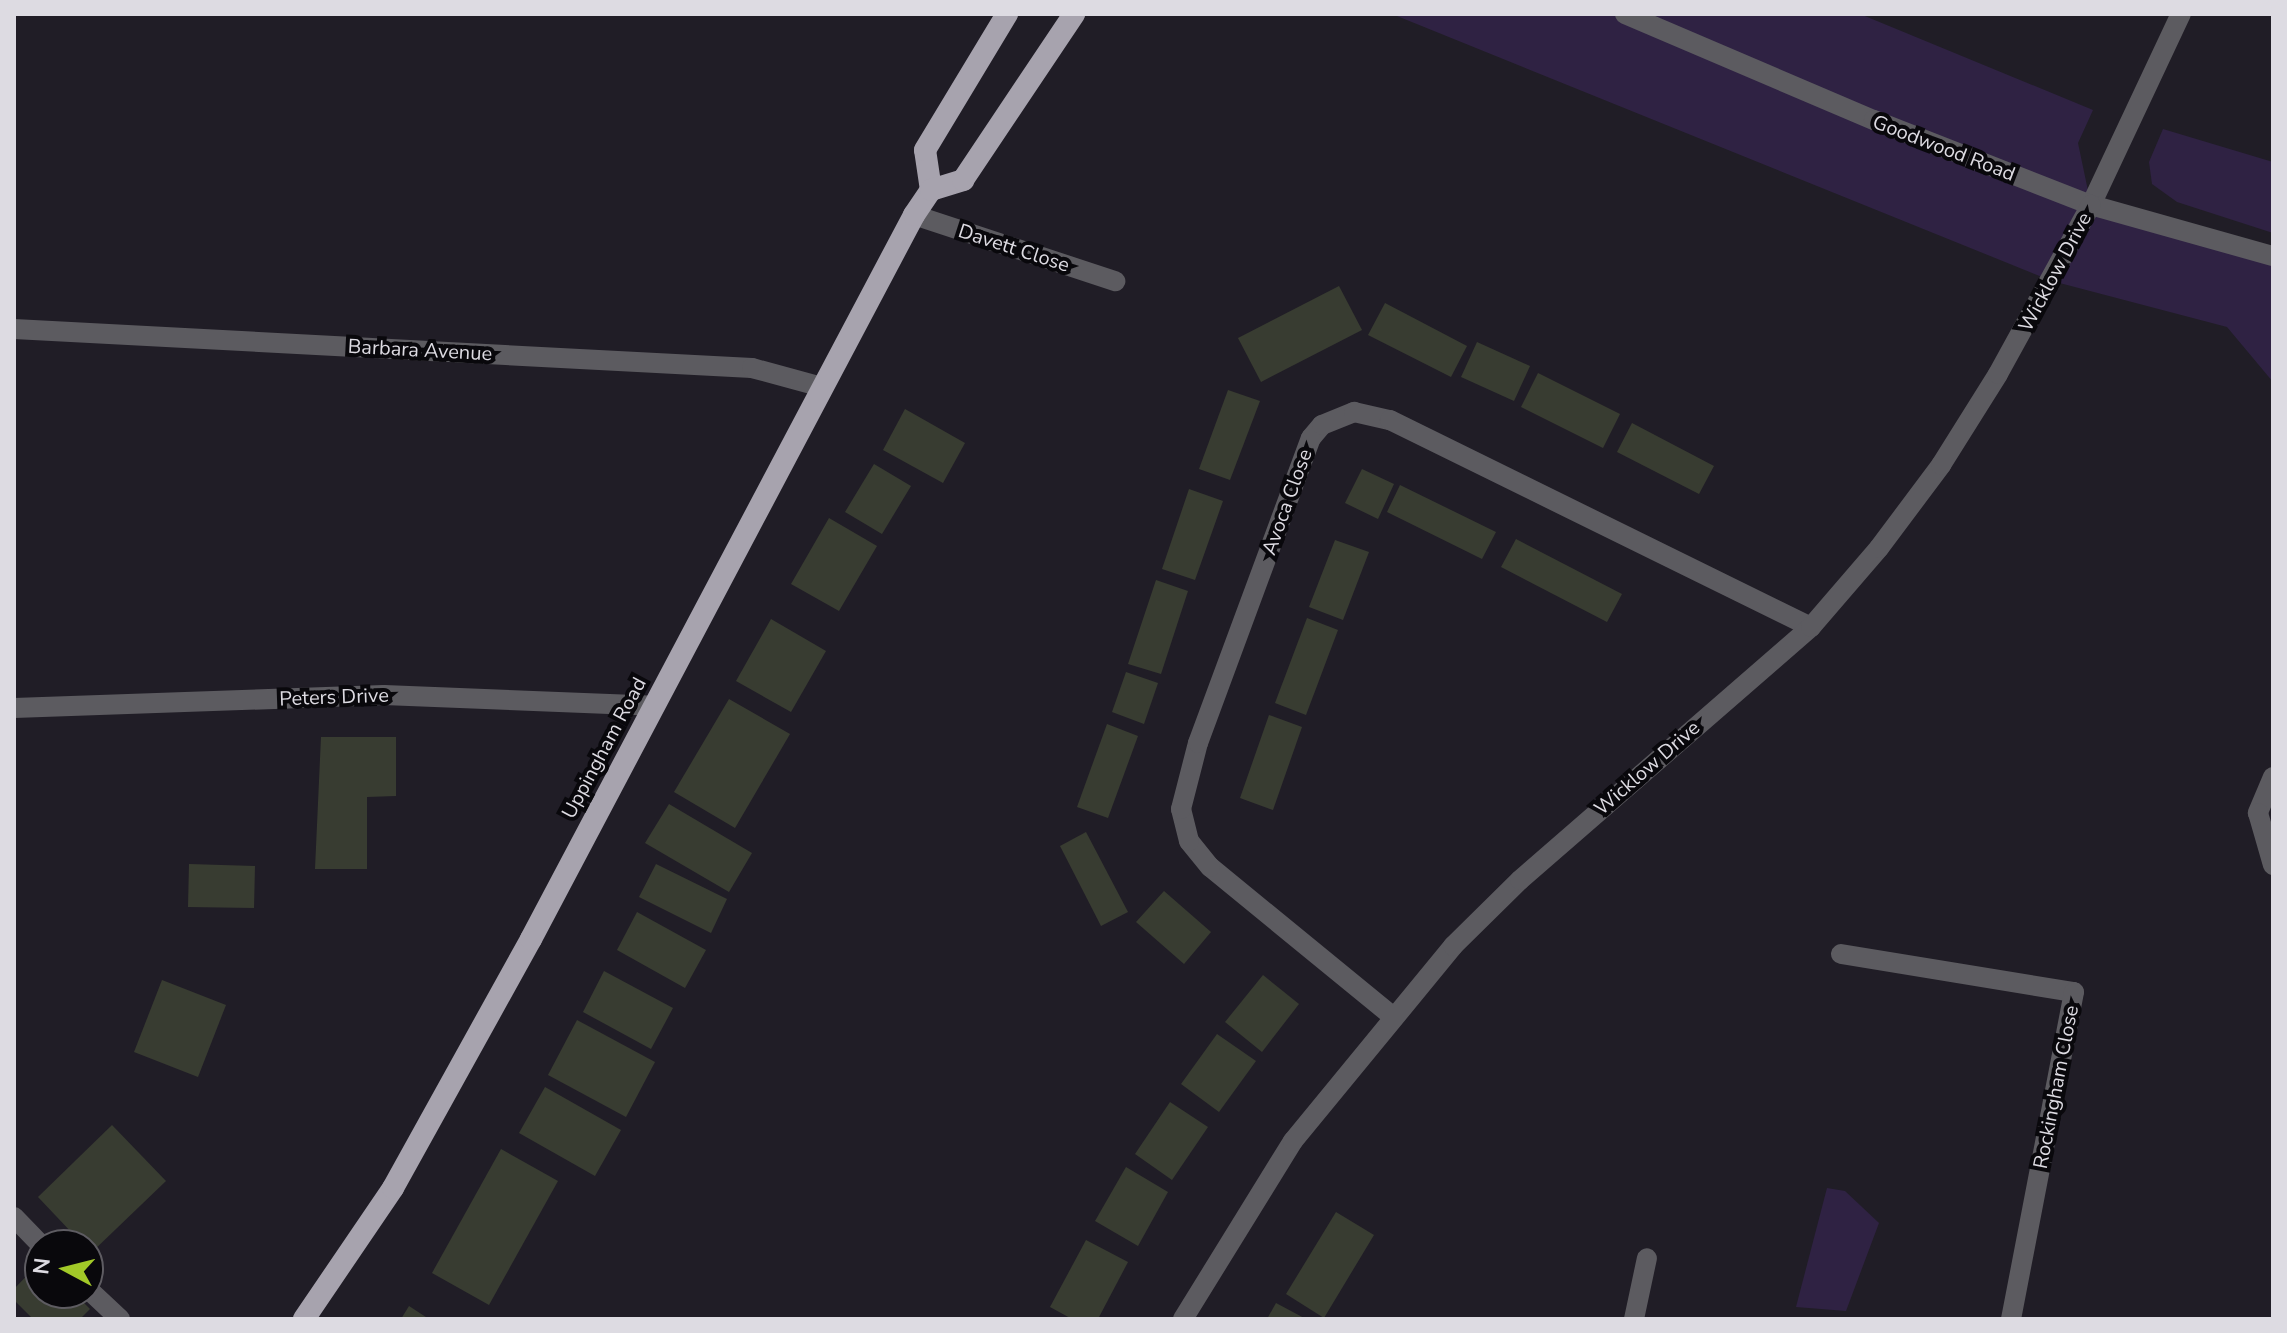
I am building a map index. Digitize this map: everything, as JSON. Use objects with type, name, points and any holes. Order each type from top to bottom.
[{"type":"highway","points":[[1007,14],[925,150],[931,190],[963,180],[1074,14]]},
{"type":"highway","name":"Uppingham Road","points":[[304,1319],[393,1188],[654,706],[914,215],[931,190]]},
{"type":"street","name":"Goodwood Road","points":[[1625,14],[1874,120],[2091,205],[2273,256]]},
{"type":"street","name":"Wicklow Drive","points":[[1183,1319],[1293,1141],[1391,1015],[1520,880],[1811,627],[1941,465],[2045,294],[2091,205],[2132,110],[2181,14]]},
{"type":"street","name":"Davett Close","points":[[914,215],[1115,281]]},
{"type":"street","name":"Barbara Avenue","points":[[14,329],[752,368],[822,387]]},
{"type":"street","name":"Avoca Close","points":[[1391,1015],[1210,867],[1189,841],[1181,809],[1186,775],[1311,438],[1322,425],[1354,412],[1390,420],[1811,627]]},
{"type":"street","name":"Peters Drive","points":[[14,708],[384,695],[654,706]]},
{"type":"street","points":[[2273,777],[2258,813],[2273,865]]},
{"type":"street","name":"Rockingham Close","points":[[1841,954],[2074,992],[2011,1319]]},
{"type":"street","points":[[1634,1319],[1647,1258]]},
{"type":"street","points":[[104,1304],[120,1319]]},
{"type":"shaded area","points":[[1392,14],[1860,14],[2093,110],[2078,143],[2091,205],[2273,262],[2273,382],[2227,327],[2052,281]]},
{"type":"shaded area","points":[[2163,129],[2273,162],[2273,233],[2177,202],[2152,184],[2149,162]]},
{"type":"shaded area","points":[[1827,1188],[1845,1191],[1879,1223],[1846,1311],[1796,1307]]},
{"type":"building","points":[[1339,286],[1362,330],[1261,382],[1238,338]]},
{"type":"building","points":[[1385,303],[1467,346],[1451,377],[1368,335]]},
{"type":"building","points":[[1477,342],[1530,366],[1514,401],[1461,377]]},
{"type":"building","points":[[1538,373],[1620,414],[1603,448],[1521,407]]},
{"type":"building","points":[[1228,390],[1260,401],[1230,480],[1199,469]]},
{"type":"building","points":[[905,409],[965,443],[943,483],[883,450]]},
{"type":"building","points":[[1632,423],[1714,466],[1699,494],[1617,452]]},
{"type":"building","points":[[874,464],[911,486],[882,534],[845,512]]},
{"type":"building","points":[[1362,469],[1394,484],[1378,519],[1345,503]]},
{"type":"building","points":[[1400,485],[1496,532],[1482,559],[1387,512]]},
{"type":"building","points":[[1189,489],[1223,501],[1195,580],[1162,569]]},
{"type":"building","points":[[829,518],[877,546],[839,611],[791,584]]},
{"type":"building","points":[[1516,539],[1622,594],[1607,622],[1501,567]]},
{"type":"building","points":[[1335,540],[1369,552],[1343,620],[1309,607]]},
{"type":"building","points":[[1156,580],[1188,591],[1161,674],[1128,664]]},
{"type":"building","points":[[1307,618],[1338,630],[1306,715],[1275,703]]},
{"type":"building","points":[[771,619],[826,651],[791,712],[736,681]]},
{"type":"building","points":[[1126,672],[1158,683],[1144,724],[1112,712]]},
{"type":"building","points":[[729,699],[790,734],[735,828],[674,792]]},
{"type":"building","points":[[1269,715],[1302,727],[1273,810],[1240,798]]},
{"type":"building","points":[[1107,724],[1138,736],[1108,818],[1077,807]]},
{"type":"building","points":[[321,737],[396,737],[396,796],[367,797],[367,869],[315,869]]},
{"type":"building","points":[[669,804],[752,853],[729,892],[645,843]]},
{"type":"building","points":[[1086,832],[1128,912],[1101,926],[1060,846]]},
{"type":"building","points":[[189,864],[255,866],[254,908],[188,907]]},
{"type":"building","points":[[656,864],[727,899],[711,933],[639,897]]},
{"type":"building","points":[[1164,891],[1211,932],[1184,964],[1136,922]]},
{"type":"building","points":[[637,912],[706,950],[685,988],[617,950]]},
{"type":"building","points":[[604,971],[673,1008],[651,1049],[583,1012]]},
{"type":"building","points":[[1263,975],[1299,1004],[1262,1052],[1225,1022]]},
{"type":"building","points":[[162,980],[226,1005],[198,1077],[134,1052]]},
{"type":"building","points":[[577,1020],[655,1062],[626,1117],[548,1075]]},
{"type":"building","points":[[1217,1034],[1256,1061],[1219,1112],[1181,1084]]},
{"type":"building","points":[[545,1087],[621,1130],[595,1176],[519,1133]]},
{"type":"building","points":[[1170,1102],[1208,1127],[1172,1180],[1135,1154]]},
{"type":"building","points":[[112,1125],[166,1181],[104,1241],[104,1229],[68,1229],[38,1197]]},
{"type":"building","points":[[501,1149],[558,1181],[489,1305],[432,1273]]},
{"type":"building","points":[[1126,1167],[1168,1192],[1138,1246],[1095,1221]]},
{"type":"building","points":[[1336,1212],[1374,1235],[1324,1318],[1286,1294]]},
{"type":"building","points":[[1086,1240],[1128,1262],[1098,1319],[1072,1319],[1050,1307]]},
{"type":"building","points":[[24,1279],[24,1309],[90,1309],[80,1319],[33,1319],[14,1300],[14,1289]]},
{"type":"building","points":[[1276,1303],[1306,1319],[1267,1319]]},
{"type":"building","points":[[409,1306],[429,1319],[401,1319]]}]
